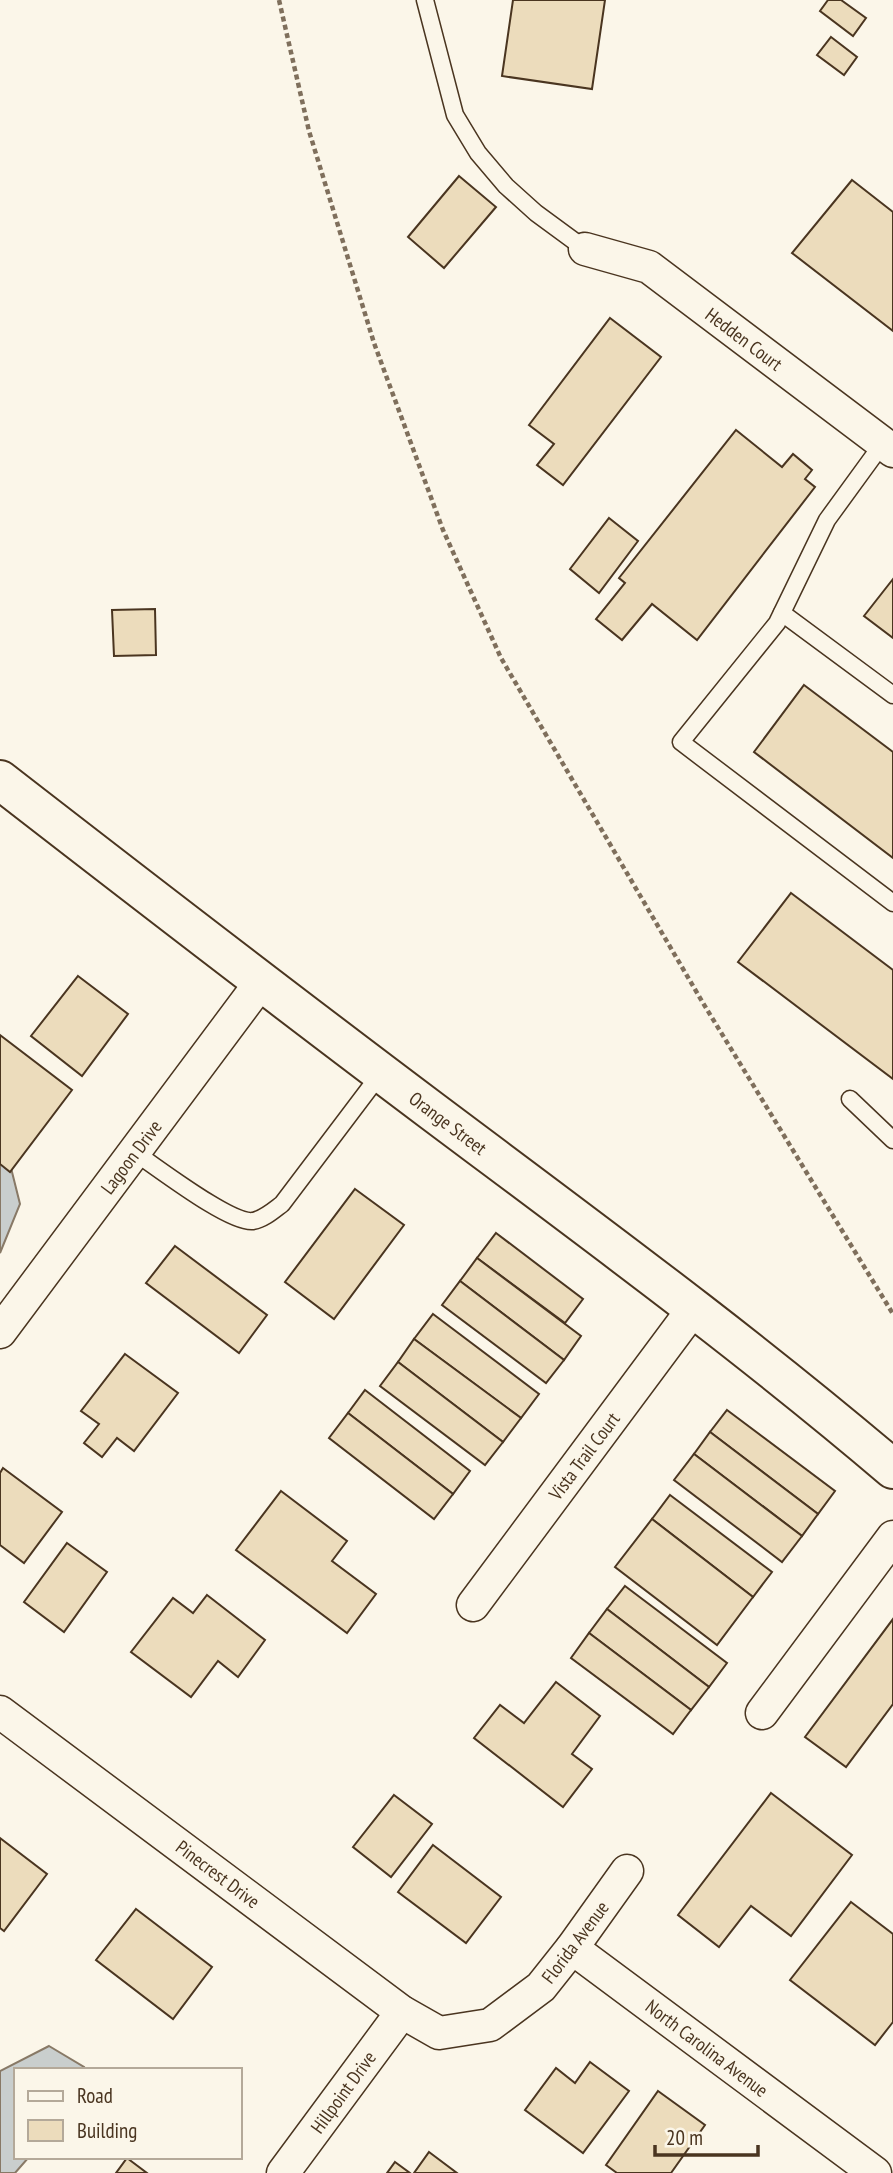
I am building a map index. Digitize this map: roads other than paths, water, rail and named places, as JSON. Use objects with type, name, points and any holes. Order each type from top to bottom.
[{"type":"street","name":"Hedden Court","points":[[585,249],[649,267],[888,447]]},
{"type":"street","name":"Orange Street","points":[[0,780],[261,982],[694,1308],[807,1396],[893,1469]]},
{"type":"street","name":"Lagoon Drive","points":[[0,1332],[261,982]]},
{"type":"street","name":"Vista Trail Court","points":[[473,1605],[694,1308]]},
{"type":"street","points":[[762,1713],[893,1537]]},
{"type":"street","name":"Pinecrest Drive","points":[[0,1713],[402,2011],[439,2033]]},
{"type":"street","name":"Florida Avenue","points":[[439,2033],[490,2025],[541,1987],[627,1871]]},
{"type":"street","name":"North Carolina Avenue","points":[[572,1948],[875,2173]]},
{"type":"street","name":"Hillpoint Drive","points":[[284,2173],[402,2011]]},
{"type":"lane","points":[[425,0],[455,115],[478,153],[506,186],[536,213],[585,249]]},
{"type":"lane","points":[[888,447],[827,520],[777,624],[681,742],[893,903]]},
{"type":"lane","points":[[782,613],[893,695]]},
{"type":"lane","points":[[134,1152],[226,1214],[251,1221],[262,1218],[282,1204],[381,1073]]},
{"type":"lane","points":[[850,1099],[893,1139]]}]
